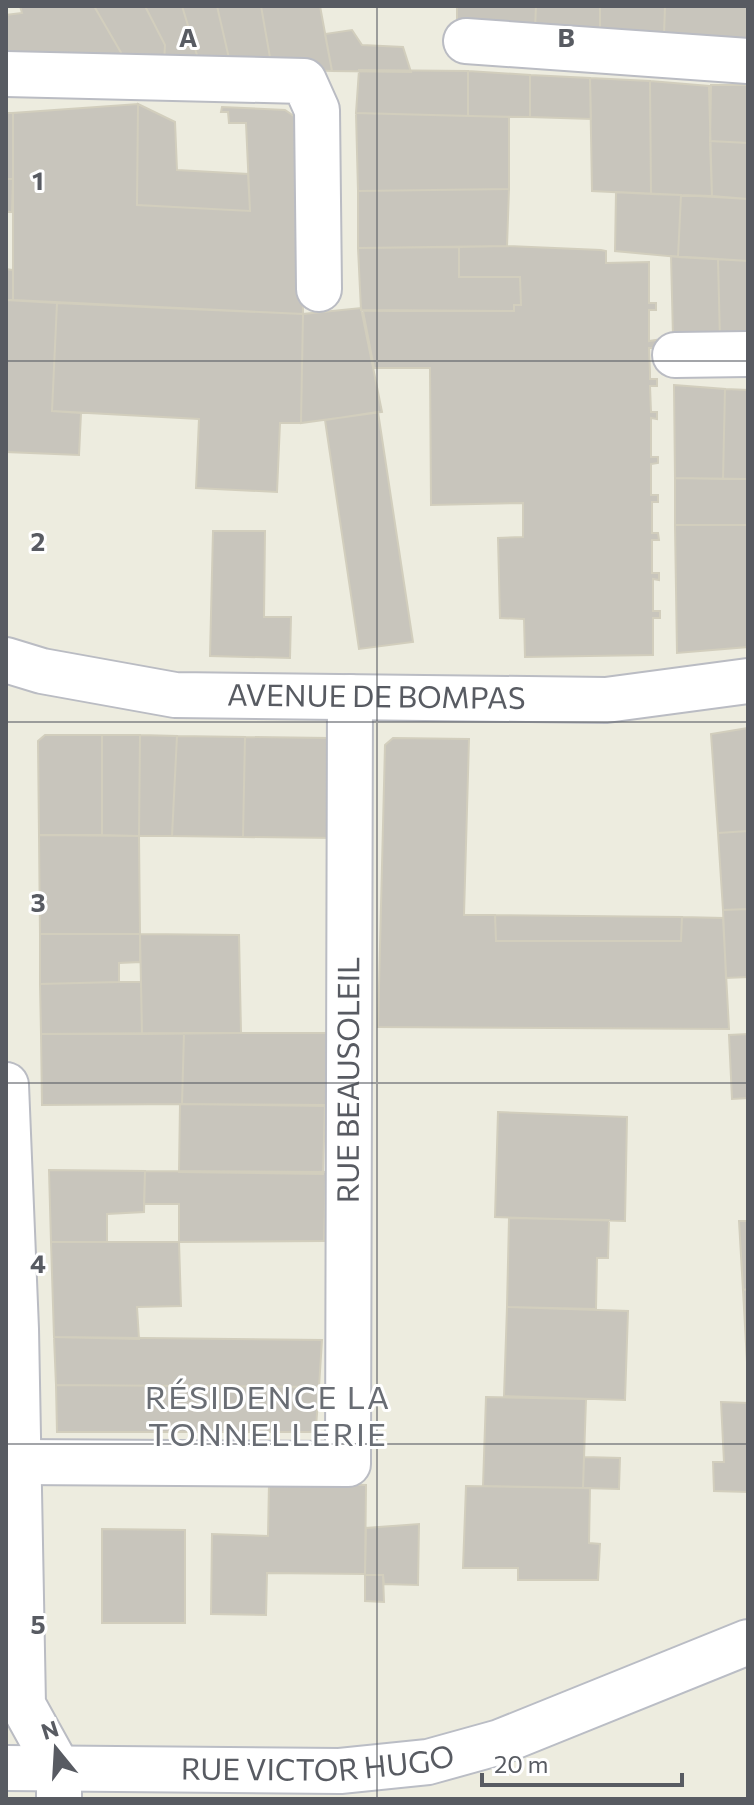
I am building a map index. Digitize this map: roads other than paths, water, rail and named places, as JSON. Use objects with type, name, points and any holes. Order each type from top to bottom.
[{"type":"street","points":[[466,41],[748,61]]},
{"type":"street","points":[[6,74],[304,81],[317,110],[319,289]]},
{"type":"street","points":[[675,355],[748,354]]},
{"type":"street","name":"AVENUE DE BOMPAS","points":[[6,660],[42,671],[175,695],[606,700],[748,681]]},
{"type":"street","name":"RUE BEAUSOLEIL","points":[[18,1462],[348,1464],[350,697]]},
{"type":"street","points":[[6,1085],[23,1705],[59,1784]]},
{"type":"street","name":"RUE VICTOR HUGO","points":[[6,1768],[59,1784],[340,1771],[428,1762],[500,1742],[748,1642]]},
{"type":"district","name":"RÉSIDENCE LA TONNELLERIE","points":[[268,1416]]}]
